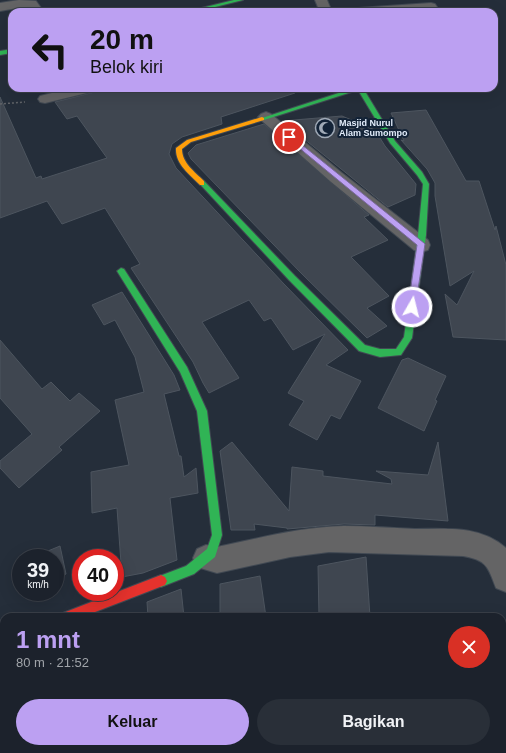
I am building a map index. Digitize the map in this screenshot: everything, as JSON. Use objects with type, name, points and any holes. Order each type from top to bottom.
[{"type":"street","points":[[206,8],[241,0]]},
{"type":"street","points":[[0,7],[27,2],[32,4],[35,8]]},
{"type":"street","points":[[407,8],[431,6]]},
{"type":"street","points":[[45,100],[75,92]]},
{"type":"street","points":[[347,92],[189,141],[179,148],[178,153],[183,163],[292,278],[362,348],[387,355],[398,352],[403,348],[408,338],[421,244],[426,184],[420,174],[392,142],[362,92]]},
{"type":"street","points":[[266,117],[336,177],[421,244]]},
{"type":"street","points":[[77,613],[190,570],[212,553],[217,535],[202,411],[184,370],[121,271]]},
{"type":"street","points":[[206,558],[217,560],[290,544],[318,541],[450,543],[475,546],[495,556],[501,562],[506,578]]},
{"type":"path","points":[[0,104],[45,100]]},
{"type":"building","points":[[95,92],[295,92],[221,117],[222,124],[182,137],[172,144],[169,154],[176,168],[348,350],[326,365],[361,381],[340,419],[331,415],[317,440],[289,425],[304,401],[288,393],[325,334],[293,350],[271,318],[264,321],[249,300],[202,322],[239,378],[209,393],[193,362],[131,268],[140,264],[105,208],[62,224],[47,201],[0,218],[0,97],[36,178],[41,176],[42,179],[107,158],[77,116],[67,119],[55,102]]},
{"type":"building","points":[[426,110],[466,181],[479,181],[495,230],[496,226],[506,265],[506,340],[453,337],[445,294],[457,305],[474,271],[450,286],[435,196],[435,183],[427,169],[401,140],[404,141],[391,113]]},
{"type":"building","points":[[342,116],[375,130],[385,146],[416,184],[415,195],[388,207],[282,121]]},
{"type":"building","points":[[264,124],[369,215],[364,217],[388,240],[351,257],[389,296],[367,308],[387,326],[367,338],[300,272],[191,159],[188,153],[196,145]]},
{"type":"building","points":[[122,292],[174,375],[180,390],[164,394],[179,456],[181,456],[184,477],[196,468],[198,493],[170,498],[177,560],[143,573],[124,577],[124,549],[120,549],[117,508],[92,513],[91,472],[129,465],[115,400],[144,392],[135,357],[115,320],[104,325],[92,305]]},
{"type":"building","points":[[0,340],[42,389],[51,382],[70,401],[79,393],[100,411],[59,447],[62,450],[19,488],[0,468],[0,461],[32,434],[0,398]]},
{"type":"building","points":[[408,358],[446,376],[435,400],[437,401],[424,431],[378,408],[402,360]]},
{"type":"building","points":[[232,442],[289,511],[292,467],[323,471],[323,476],[392,484],[391,479],[376,471],[428,475],[438,442],[448,521],[375,515],[375,525],[344,524],[287,529],[254,524],[255,530],[231,530],[220,451]]},
{"type":"building","points":[[60,546],[61,549],[53,549]]},
{"type":"building","points":[[366,557],[370,613],[319,613],[318,566]]},
{"type":"building","points":[[64,565],[66,574],[64,575]]},
{"type":"building","points":[[260,576],[265,613],[220,613],[220,584]]},
{"type":"building","points":[[181,589],[184,613],[148,613],[147,602]]},
{"type":"traffic: fast","points":[[206,8],[241,0]]},
{"type":"traffic: fast","points":[[0,53],[8,52]]},
{"type":"traffic: fast","points":[[262,119],[347,92]]},
{"type":"traffic: fast","points":[[202,183],[292,278],[362,348],[380,353],[398,352],[408,338],[422,235],[426,184],[420,174],[392,142],[362,92]]},
{"type":"traffic: fast","points":[[121,271],[184,370],[202,411],[217,535],[211,553],[190,570],[161,581]]},
{"type":"traffic: slow","points":[[202,183],[183,163],[180,158],[179,148],[189,141],[262,119]]},
{"type":"traffic: jam","points":[[77,613],[161,581]]},
{"type":"place","name":"Masjid Nurul Alam Sumompo","points":[[325,128]]},
{"type":"route","points":[[289,137],[336,177],[421,244],[412,307]]}]
